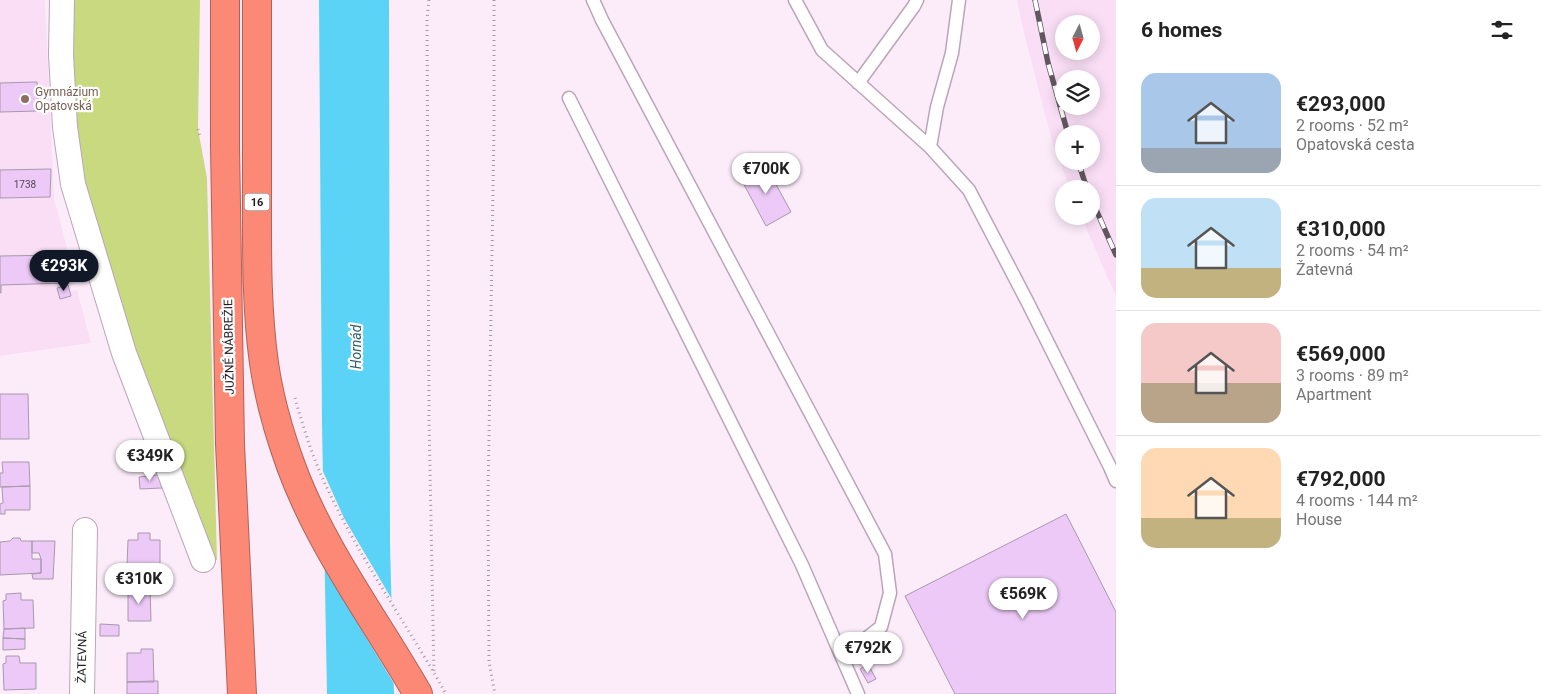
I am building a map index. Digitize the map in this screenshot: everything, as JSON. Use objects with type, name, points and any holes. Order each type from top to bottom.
[{"type":"highway","name":"JUŽNÉ NÁBREŽIE","points":[[225,0],[225,146],[230,434],[242,694]]},
{"type":"highway","name":"16","points":[[257,0],[257,253],[264,364],[284,401],[281,437],[313,516],[343,571],[418,694]]},
{"type":"street","points":[[62,0],[61,55],[65,127],[73,184],[124,353],[203,560]]},
{"type":"street","name":"ŽATEVNÁ","points":[[82,694],[85,530]]},
{"type":"lane","points":[[593,0],[885,554],[890,593],[881,627],[842,657]]},
{"type":"lane","points":[[796,0],[822,50],[930,147],[969,190],[1032,310],[1116,481]]},
{"type":"lane","points":[[858,83],[917,0]]},
{"type":"lane","points":[[930,147],[937,107],[952,53],[960,0]]},
{"type":"lane","points":[[569,98],[802,565],[858,694]]},
{"type":"path","points":[[429,0],[427,19],[429,408],[434,660]]},
{"type":"path","points":[[494,0],[488,508],[490,662],[495,694]]},
{"type":"path","points":[[284,401],[309,446],[332,498],[371,571],[446,694]]},
{"type":"shaded area","name":"Gymnázium Opatovská","points":[[0,0],[45,0],[54,198],[76,284],[68,286],[70,291],[77,290],[91,343],[0,356]]},
{"type":"shaded area","points":[[1017,0],[1116,0],[1116,297],[1085,225],[1100,225],[1100,180],[1067,180],[1063,170],[1100,170],[1100,125],[1055,125],[1055,149]]},
{"type":"green space","points":[[62,0],[200,0],[198,129],[207,178],[217,560],[203,560],[86,228]]},
{"type":"water","name":"Hornád","points":[[319,0],[389,0],[390,544],[394,694],[327,694],[322,424]]},
{"type":"pier","points":[[321,467],[344,518],[394,603],[396,687],[323,566]]},
{"type":"building","points":[[37,82],[39,111],[0,112],[0,83]]},
{"type":"building","points":[[765,164],[791,212],[766,226],[740,177]]},
{"type":"building","points":[[51,169],[50,197],[0,198],[0,170]]},
{"type":"building","points":[[63,255],[65,283],[1,285],[0,293],[0,256]]},
{"type":"building","points":[[68,285],[71,296],[60,299],[57,288]]},
{"type":"building","points":[[0,394],[28,394],[29,439],[0,439]]},
{"type":"building","points":[[2,462],[29,462],[30,486],[0,487],[0,473],[3,473]]},
{"type":"building","points":[[158,475],[162,488],[140,489],[139,477]]},
{"type":"building","points":[[30,486],[30,510],[5,510],[5,514],[0,514],[0,504],[3,503],[2,487]]},
{"type":"building","points":[[1066,514],[1116,612],[1116,694],[955,694],[905,596]]},
{"type":"building","points":[[138,533],[150,533],[150,540],[160,540],[160,567],[127,567],[128,540],[138,540]]},
{"type":"building","points":[[13,538],[20,538],[21,541],[32,541],[32,559],[41,559],[41,573],[0,575],[0,542],[10,541]]},
{"type":"building","points":[[32,541],[55,541],[53,579],[33,579],[32,574],[41,573],[41,559],[39,553],[32,553]]},
{"type":"building","points":[[127,567],[160,567],[160,575],[127,574]]},
{"type":"building","points":[[128,589],[150,589],[151,621],[128,621]]},
{"type":"building","points":[[21,593],[21,600],[33,600],[34,628],[4,629],[3,601],[6,600],[6,594]]},
{"type":"building","points":[[100,624],[119,625],[119,636],[100,636]]},
{"type":"building","points":[[25,628],[25,639],[3,638],[4,629]]},
{"type":"building","points":[[3,638],[25,639],[25,649],[3,650]]},
{"type":"building","points":[[141,649],[153,649],[154,682],[127,682],[127,653],[141,653]]},
{"type":"building","points":[[6,656],[19,656],[20,663],[36,663],[36,689],[4,690],[3,664],[6,663]]},
{"type":"building","points":[[868,664],[876,679],[868,683],[860,669]]},
{"type":"building","points":[[158,681],[158,694],[127,694],[127,682]]},
{"type":"railway","points":[[1035,0],[1048,63],[1065,125]]},
{"type":"railway","points":[[1081,170],[1084,180]]},
{"type":"railway","points":[[1100,219],[1116,255]]},
{"type":"place","name":"Gymnázium Opatovská","points":[[25,99]]}]
